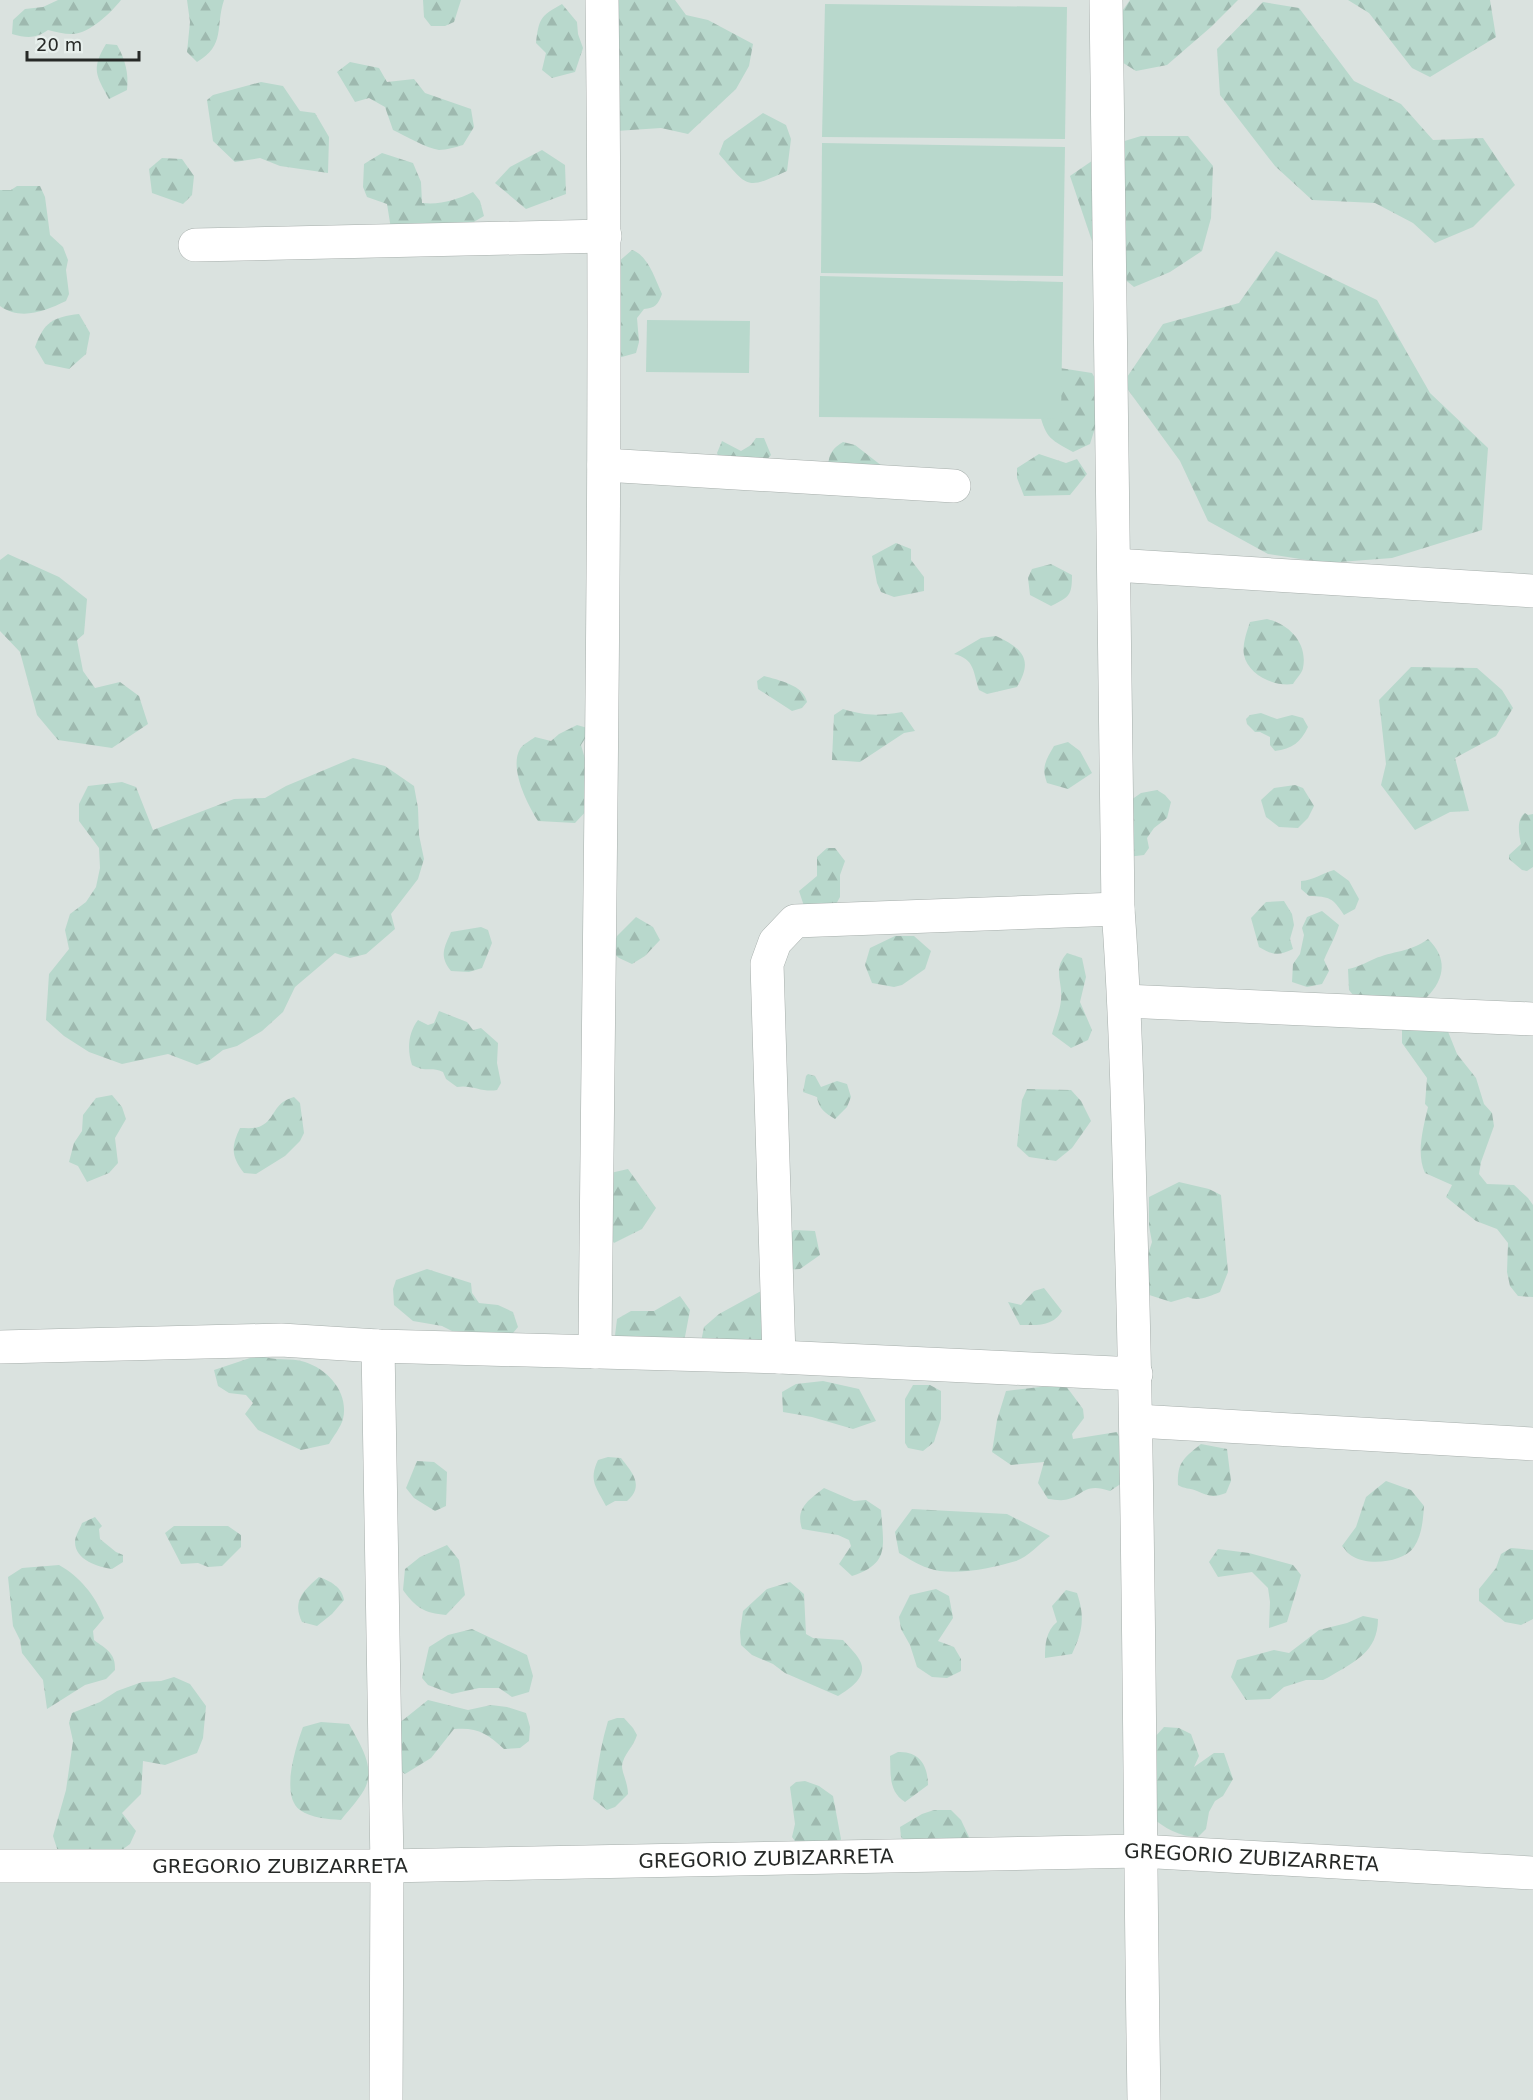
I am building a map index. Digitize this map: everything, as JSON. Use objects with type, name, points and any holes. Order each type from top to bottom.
[{"type":"street","points":[[595,1352],[604,465],[605,236],[602,0]]},
{"type":"street","points":[[1106,0],[1118,909],[1124,1001],[1137,1421],[1139,1851],[1144,2100]]},
{"type":"street","points":[[195,245],[605,236]]},
{"type":"street","points":[[604,465],[954,486]]},
{"type":"street","points":[[1114,565],[1533,591]]},
{"type":"street","points":[[779,1357],[767,964],[775,942],[795,921],[1118,909]]},
{"type":"street","points":[[1124,1001],[1533,1018]]},
{"type":"street","points":[[0,1347],[280,1340],[378,1346],[779,1357],[1136,1374]]},
{"type":"street","points":[[378,1346],[387,1866],[386,2100]]},
{"type":"street","points":[[1137,1421],[1533,1444]]},
{"type":"street","name":"GREGORIO ZUBIZARRETA","points":[[0,1866],[387,1866],[1139,1851],[1533,1873]]},
{"type":"green space","points":[[58,0],[121,0],[99,22],[85,31],[66,34],[48,30],[31,37],[12,34],[13,20],[25,9],[43,7]]},
{"type":"green space","points":[[187,0],[224,0],[216,42],[206,56],[197,62],[187,52],[190,22]]},
{"type":"green space","points":[[423,0],[461,0],[454,22],[445,26],[431,26],[424,17]]},
{"type":"green space","points":[[606,0],[675,0],[686,15],[708,20],[753,44],[749,66],[736,89],[688,134],[661,128],[616,131]]},
{"type":"green space","points":[[1130,0],[1238,0],[1167,65],[1136,71],[1117,59],[1106,34]]},
{"type":"green space","points":[[1348,0],[1490,0],[1496,37],[1430,77],[1412,68],[1369,13]]},
{"type":"green space","points":[[1263,2],[1299,8],[1354,81],[1401,104],[1433,140],[1483,138],[1515,185],[1473,227],[1435,243],[1413,223],[1375,203],[1312,200],[1275,166],[1220,95],[1217,49]]},
{"type":"green space","points":[[562,4],[577,22],[583,48],[575,72],[552,78],[542,70],[546,53],[536,43],[537,35],[545,15]]},
{"type":"green space","points":[[825,4],[1067,7],[1065,139],[822,137]]},
{"type":"green space","points":[[106,44],[117,45],[127,72],[127,90],[109,99],[97,72],[98,60]]},
{"type":"green space","points":[[350,62],[379,68],[387,82],[414,79],[425,93],[471,109],[474,127],[463,145],[448,149],[434,149],[393,130],[385,107],[369,98],[355,102],[337,72]]},
{"type":"green space","points":[[261,82],[283,86],[300,111],[315,113],[329,137],[328,173],[280,166],[260,158],[235,162],[213,141],[207,100],[213,95]]},
{"type":"green space","points":[[763,113],[786,125],[791,139],[787,171],[763,181],[748,182],[736,174],[719,154],[724,141]]},
{"type":"green space","points":[[1141,136],[1188,136],[1213,166],[1211,218],[1202,251],[1170,272],[1134,287],[1105,263],[1092,241],[1070,176],[1118,143]]},
{"type":"green space","points":[[822,143],[1065,147],[1063,276],[821,273]]},
{"type":"green space","points":[[542,150],[565,165],[566,194],[526,209],[495,183],[510,167]]},
{"type":"green space","points":[[382,153],[413,163],[421,182],[422,203],[448,201],[473,192],[480,201],[484,216],[460,230],[391,229],[387,204],[367,197],[363,187],[364,164]]},
{"type":"green space","points":[[162,158],[182,159],[194,176],[192,195],[183,204],[152,193],[149,169]]},
{"type":"green space","points":[[17,186],[40,186],[45,197],[50,235],[63,247],[68,260],[66,270],[69,294],[66,301],[50,308],[25,314],[8,311],[0,306],[0,190],[11,190]]},
{"type":"green space","points":[[632,250],[647,262],[662,294],[656,305],[644,309],[637,318],[639,342],[636,353],[611,360],[617,263]]},
{"type":"green space","points":[[1276,251],[1377,300],[1430,393],[1488,448],[1482,530],[1392,558],[1326,563],[1268,554],[1208,521],[1180,461],[1123,383],[1163,324],[1239,303]]},
{"type":"green space","points":[[820,276],[1063,282],[1061,419],[819,417]]},
{"type":"green space","points":[[79,314],[90,333],[86,354],[69,369],[45,364],[35,347],[46,326],[56,319]]},
{"type":"green space","points":[[647,320],[750,321],[749,373],[646,372]]},
{"type":"green space","points":[[1060,368],[1092,373],[1105,396],[1090,444],[1073,452],[1049,436],[1038,408]]},
{"type":"green space","points":[[756,438],[764,438],[771,455],[763,464],[721,463],[717,453],[722,441],[741,451],[751,445]]},
{"type":"green space","points":[[843,442],[855,445],[882,466],[828,466],[832,451]]},
{"type":"green space","points":[[1039,454],[1066,463],[1077,459],[1087,474],[1070,495],[1024,496],[1017,478],[1017,468]]},
{"type":"green space","points":[[896,543],[911,549],[911,560],[924,577],[924,591],[894,597],[881,592],[872,556]]},
{"type":"green space","points":[[8,554],[59,577],[87,599],[84,634],[77,640],[83,671],[95,688],[120,682],[139,696],[148,724],[112,748],[58,740],[37,715],[20,652],[0,631],[0,560]]},
{"type":"green space","points":[[1051,564],[1072,575],[1068,595],[1051,606],[1030,595],[1028,578],[1032,569]]},
{"type":"green space","points":[[1267,619],[1289,630],[1303,650],[1303,668],[1293,684],[1278,684],[1263,678],[1251,668],[1244,655],[1245,638],[1250,622]]},
{"type":"green space","points":[[996,636],[1019,650],[1025,662],[1025,669],[1017,687],[987,694],[979,690],[970,663],[954,654],[981,638]]},
{"type":"green space","points":[[1411,667],[1477,668],[1502,690],[1513,708],[1496,736],[1455,758],[1469,811],[1450,812],[1415,830],[1381,785],[1386,764],[1379,700]]},
{"type":"green space","points":[[764,676],[796,687],[805,696],[807,702],[802,708],[792,711],[758,689],[757,681]]},
{"type":"green space","points":[[843,709],[872,715],[902,712],[915,731],[904,733],[860,762],[832,760],[834,715]]},
{"type":"green space","points":[[1261,713],[1277,719],[1292,715],[1303,718],[1308,727],[1295,744],[1275,751],[1270,745],[1270,737],[1255,732],[1247,724],[1246,719],[1250,715]]},
{"type":"green space","points":[[577,725],[591,729],[581,745],[592,783],[589,808],[575,823],[538,821],[518,776],[517,757],[520,749],[535,737],[551,741]]},
{"type":"green space","points":[[1068,742],[1080,751],[1092,773],[1068,789],[1047,783],[1044,768],[1054,746]]},
{"type":"green space","points":[[353,758],[385,766],[414,786],[424,859],[418,879],[391,914],[395,929],[366,954],[350,958],[335,953],[295,987],[283,1012],[262,1031],[197,1065],[168,1054],[122,1064],[89,1052],[64,1036],[46,1020],[49,974],[69,949],[65,930],[70,914],[86,902],[96,887],[100,868],[99,848],[79,821],[79,804],[88,786],[122,782],[136,787],[153,830],[234,799],[265,798],[286,786]]},
{"type":"green space","points":[[1295,785],[1303,788],[1314,806],[1308,818],[1298,828],[1279,827],[1266,817],[1261,800],[1274,788]]},
{"type":"green space","points":[[1157,790],[1171,802],[1167,818],[1154,828],[1147,838],[1149,848],[1144,855],[1127,857],[1131,800],[1141,793]]},
{"type":"green space","points":[[1525,813],[1533,814],[1533,867],[1527,871],[1522,870],[1509,859],[1509,855],[1521,844],[1519,823]]},
{"type":"green space","points":[[827,848],[835,848],[845,861],[840,875],[840,897],[835,906],[804,906],[799,891],[817,876],[817,857]]},
{"type":"green space","points":[[1334,870],[1349,881],[1359,899],[1355,909],[1344,915],[1330,899],[1309,896],[1301,889],[1301,881]]},
{"type":"green space","points":[[1284,901],[1292,914],[1294,925],[1290,939],[1293,949],[1280,954],[1268,952],[1259,947],[1251,918],[1266,902]]},
{"type":"green space","points":[[1322,911],[1339,925],[1324,960],[1329,971],[1322,984],[1307,987],[1292,982],[1293,964],[1300,954],[1304,935],[1302,928],[1307,917]]},
{"type":"green space","points":[[636,917],[653,927],[660,940],[645,956],[632,964],[611,951],[617,936]]},
{"type":"green space","points":[[481,927],[488,930],[492,943],[482,968],[469,972],[451,971],[445,961],[444,952],[451,932]]},
{"type":"green space","points":[[895,936],[914,936],[931,951],[925,969],[902,985],[894,987],[872,983],[865,965],[870,948]]},
{"type":"green space","points":[[1428,939],[1439,953],[1442,968],[1438,982],[1424,999],[1392,1012],[1357,1000],[1349,990],[1348,969],[1381,956],[1408,949]]},
{"type":"green space","points":[[1067,953],[1082,958],[1086,977],[1080,1002],[1092,1030],[1088,1040],[1071,1048],[1052,1034],[1061,1000],[1059,970]]},
{"type":"green space","points":[[439,1011],[467,1022],[473,1030],[481,1028],[498,1043],[497,1063],[501,1083],[497,1090],[457,1087],[446,1079],[443,1072],[421,1069],[412,1065],[409,1042],[412,1030],[418,1020],[428,1025],[434,1023]]},
{"type":"green space","points":[[1402,1027],[1447,1029],[1457,1054],[1476,1078],[1484,1104],[1492,1113],[1494,1126],[1479,1174],[1487,1184],[1514,1185],[1533,1205],[1533,1297],[1518,1296],[1510,1286],[1507,1272],[1508,1243],[1497,1229],[1476,1221],[1446,1197],[1452,1185],[1425,1173],[1421,1149],[1422,1132],[1428,1107],[1425,1104],[1427,1078],[1402,1043]]},
{"type":"green space","points":[[808,1074],[815,1076],[821,1087],[837,1081],[847,1084],[851,1097],[847,1107],[835,1119],[823,1110],[817,1097],[803,1092]]},
{"type":"green space","points":[[1027,1089],[1071,1090],[1081,1101],[1091,1121],[1072,1148],[1056,1161],[1029,1157],[1017,1146],[1022,1100]]},
{"type":"green space","points":[[112,1095],[122,1107],[126,1119],[115,1138],[118,1163],[109,1173],[87,1182],[78,1166],[69,1162],[74,1143],[82,1131],[83,1115],[96,1098]]},
{"type":"green space","points":[[294,1097],[300,1103],[304,1133],[300,1141],[285,1156],[256,1174],[244,1173],[234,1151],[240,1128],[261,1126],[282,1103]]},
{"type":"green space","points":[[628,1169],[656,1208],[642,1229],[614,1243],[592,1212],[606,1174]]},
{"type":"green space","points":[[1179,1182],[1209,1189],[1221,1195],[1228,1272],[1220,1292],[1204,1298],[1188,1297],[1171,1302],[1140,1292],[1141,1275],[1152,1242],[1149,1226],[1149,1197]]},
{"type":"green space","points":[[794,1230],[815,1231],[820,1255],[800,1269],[782,1270],[777,1252]]},
{"type":"green space","points":[[427,1269],[471,1283],[472,1293],[479,1303],[498,1305],[513,1312],[518,1327],[508,1339],[456,1333],[442,1326],[413,1321],[394,1305],[393,1289],[396,1280]]},
{"type":"green space","points":[[1044,1288],[1062,1311],[1049,1322],[1038,1325],[1020,1325],[1008,1302],[1021,1305],[1034,1291]]},
{"type":"green space","points":[[761,1291],[776,1356],[701,1342],[704,1327],[719,1314]]},
{"type":"green space","points":[[680,1296],[690,1310],[684,1342],[613,1352],[617,1319],[631,1311],[654,1311]]},
{"type":"green space","points":[[259,1355],[305,1362],[322,1371],[335,1384],[343,1400],[343,1419],[329,1444],[301,1450],[258,1430],[245,1414],[253,1403],[246,1395],[229,1393],[218,1386],[214,1370]]},
{"type":"green space","points":[[823,1381],[859,1389],[876,1421],[853,1429],[812,1417],[783,1412],[782,1392],[796,1384]]},
{"type":"green space","points":[[913,1385],[930,1385],[941,1391],[941,1419],[934,1442],[923,1451],[908,1448],[905,1443],[905,1399]]},
{"type":"green space","points":[[1066,1386],[1083,1409],[1084,1418],[1072,1434],[1073,1439],[1117,1432],[1129,1459],[1122,1483],[1110,1491],[1094,1488],[1069,1499],[1048,1499],[1038,1483],[1044,1462],[1011,1465],[992,1452],[997,1420],[1006,1391]]},
{"type":"green space","points":[[1201,1444],[1227,1449],[1231,1481],[1226,1493],[1211,1496],[1178,1485],[1180,1466]]},
{"type":"green space","points":[[608,1457],[621,1458],[636,1484],[635,1490],[627,1501],[615,1501],[606,1506],[595,1484],[594,1474],[598,1460]]},
{"type":"green space","points":[[417,1461],[434,1462],[447,1472],[446,1506],[435,1511],[414,1498],[406,1488]]},
{"type":"green space","points":[[1386,1481],[1411,1490],[1424,1506],[1419,1538],[1409,1552],[1394,1560],[1375,1562],[1359,1559],[1342,1546],[1356,1527],[1366,1497]]},
{"type":"green space","points":[[824,1488],[854,1501],[866,1500],[881,1510],[882,1551],[879,1559],[865,1571],[852,1576],[839,1564],[851,1546],[849,1540],[838,1535],[802,1529],[800,1515],[802,1510]]},
{"type":"green space","points":[[912,1509],[1007,1514],[1050,1536],[1016,1561],[960,1572],[938,1571],[899,1553],[895,1532]]},
{"type":"green space","points":[[95,1517],[102,1526],[99,1529],[100,1539],[123,1555],[123,1562],[112,1569],[88,1562],[76,1548],[75,1540],[82,1523]]},
{"type":"green space","points":[[174,1526],[228,1526],[241,1535],[241,1547],[222,1566],[208,1567],[198,1563],[181,1564],[165,1533]]},
{"type":"green space","points":[[447,1545],[459,1560],[465,1595],[446,1615],[421,1609],[403,1590],[405,1569],[420,1557]]},
{"type":"green space","points":[[1511,1548],[1533,1550],[1533,1619],[1521,1625],[1505,1622],[1479,1601],[1479,1589],[1496,1568],[1501,1554]]},
{"type":"green space","points":[[1218,1549],[1249,1553],[1293,1565],[1301,1575],[1287,1622],[1269,1628],[1268,1588],[1252,1572],[1218,1577],[1209,1562]]},
{"type":"green space","points":[[59,1565],[80,1581],[92,1594],[104,1618],[93,1631],[94,1640],[112,1655],[115,1670],[106,1679],[85,1685],[47,1709],[43,1680],[22,1653],[20,1640],[13,1626],[8,1577],[22,1568]]},
{"type":"green space","points":[[319,1577],[338,1588],[344,1600],[317,1626],[302,1622],[298,1608],[304,1592]]},
{"type":"green space","points":[[790,1582],[804,1594],[806,1634],[813,1638],[843,1640],[861,1663],[859,1678],[838,1696],[785,1673],[773,1664],[752,1655],[741,1645],[743,1611],[767,1589]]},
{"type":"green space","points":[[936,1589],[949,1596],[953,1618],[938,1641],[954,1647],[961,1659],[961,1671],[947,1678],[932,1677],[917,1667],[910,1645],[901,1629],[899,1617],[910,1595]]},
{"type":"green space","points":[[1066,1590],[1077,1593],[1080,1602],[1082,1624],[1079,1638],[1072,1654],[1045,1658],[1050,1629],[1057,1622],[1052,1606]]},
{"type":"green space","points":[[1363,1616],[1378,1619],[1374,1640],[1369,1648],[1355,1661],[1323,1680],[1306,1680],[1284,1687],[1270,1699],[1246,1700],[1231,1677],[1237,1660],[1274,1650],[1289,1653],[1319,1630],[1347,1623]]},
{"type":"green space","points":[[472,1629],[527,1655],[533,1676],[529,1692],[512,1697],[499,1688],[479,1688],[452,1694],[428,1685],[422,1678],[429,1647],[448,1635]]},
{"type":"green space","points":[[174,1677],[190,1684],[206,1706],[203,1738],[197,1753],[165,1765],[143,1761],[141,1794],[122,1813],[136,1831],[130,1844],[103,1864],[60,1858],[53,1836],[66,1790],[73,1741],[69,1723],[72,1713],[100,1702],[117,1691],[142,1682],[161,1681]]},
{"type":"green space","points":[[428,1700],[468,1710],[491,1705],[526,1713],[530,1727],[529,1741],[520,1748],[504,1749],[481,1732],[454,1729],[431,1758],[405,1774],[396,1767],[398,1724]]},
{"type":"green space","points":[[624,1718],[637,1735],[622,1766],[628,1794],[615,1807],[607,1810],[593,1799],[608,1721]]},
{"type":"green space","points":[[321,1722],[349,1724],[367,1762],[366,1786],[341,1820],[320,1818],[304,1813],[294,1803],[291,1794],[291,1770],[303,1727]]},
{"type":"green space","points":[[1164,1727],[1179,1728],[1191,1734],[1199,1756],[1194,1767],[1214,1753],[1224,1753],[1233,1779],[1223,1796],[1215,1801],[1209,1812],[1206,1829],[1198,1837],[1172,1831],[1150,1816],[1153,1739]]},
{"type":"green space","points":[[898,1752],[917,1757],[924,1766],[928,1778],[928,1785],[905,1802],[896,1793],[892,1782],[890,1756]]},
{"type":"green space","points":[[805,1781],[819,1786],[833,1796],[841,1839],[837,1850],[805,1855],[792,1837],[795,1824],[790,1787],[796,1782]]},
{"type":"green space","points":[[934,1810],[951,1810],[961,1820],[970,1839],[914,1848],[901,1837],[900,1827]]}]
